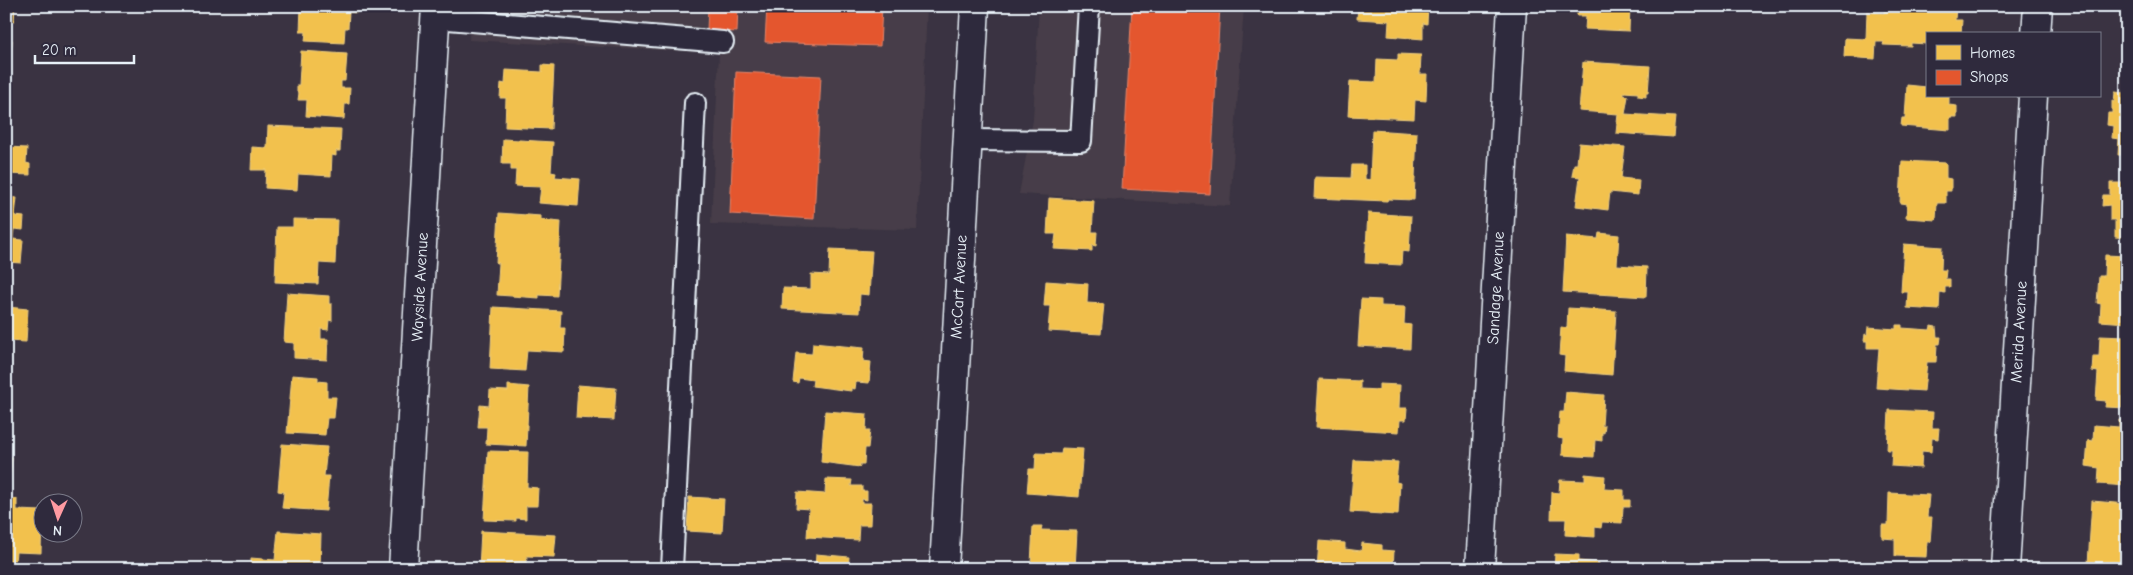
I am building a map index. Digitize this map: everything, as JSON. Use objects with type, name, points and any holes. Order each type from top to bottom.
[{"type":"street","name":"McCart Avenue","points":[[944,569],[975,6]]},
{"type":"street","name":"Sandage Avenue","points":[[1480,569],[1512,6]]},
{"type":"street","points":[[2036,32],[2038,6]]},
{"type":"street","name":"Wayside Avenue","points":[[403,569],[436,12]]},
{"type":"street","name":"Merida Avenue","points":[[2005,569],[2032,98]]},
{"type":"lane","points":[[967,140],[1081,141],[1089,6]]},
{"type":"lane","points":[[436,12],[723,42]]},
{"type":"lane","points":[[672,569],[695,103]]},
{"type":"shaded area","points":[[471,6],[927,6],[917,230],[711,224],[719,53],[469,40]]},
{"type":"shaded area","points":[[1039,6],[1244,6],[1230,206],[1019,194],[1033,120]]},
{"type":"building: Homes","points":[[6,6],[15,6],[14,21],[6,21]]},
{"type":"building: Homes","points":[[301,6],[357,6],[357,13],[349,12],[348,28],[345,28],[344,43],[305,41],[306,32],[300,32]]},
{"type":"building: Homes","points":[[1358,6],[1428,6],[1427,24],[1423,23],[1423,39],[1388,36],[1389,21],[1357,19]]},
{"type":"building: Homes","points":[[1577,6],[1630,6],[1629,31],[1585,29],[1586,16],[1577,16]]},
{"type":"building: Homes","points":[[1885,6],[1956,6],[1955,20],[1962,20],[1961,32],[1926,32],[1926,44],[1911,43],[1911,46],[1883,45],[1884,42],[1876,42],[1875,59],[1844,57],[1845,38],[1866,39],[1867,12],[1884,13]]},
{"type":"building: Homes","points":[[6,40],[12,40],[8,100],[6,100]]},
{"type":"building: Homes","points":[[301,51],[347,54],[345,81],[341,81],[341,88],[350,88],[349,104],[345,104],[344,119],[306,116],[307,100],[298,100],[299,93],[297,92]]},
{"type":"building: Homes","points":[[1398,54],[1421,55],[1420,74],[1427,74],[1426,101],[1415,100],[1414,119],[1348,116],[1350,81],[1376,82],[1377,59],[1398,60]]},
{"type":"building: Homes","points":[[1583,62],[1650,66],[1646,97],[1638,96],[1638,93],[1624,92],[1624,95],[1628,96],[1625,114],[1675,117],[1673,137],[1616,133],[1618,114],[1579,111]]},
{"type":"building: Homes","points":[[542,65],[554,66],[551,129],[505,127],[506,98],[500,98],[501,83],[505,84],[506,70],[542,72]]},
{"type":"building: Homes","points":[[1907,85],[1926,87],[1926,98],[1949,98],[1949,105],[1957,106],[1957,117],[1950,117],[1950,130],[1901,126],[1902,118],[1905,118]]},
{"type":"building: Homes","points":[[2124,91],[2127,91],[2127,155],[2118,155],[2119,139],[2112,138],[2113,126],[2107,125],[2108,113],[2112,113],[2112,101],[2114,102],[2115,92],[2124,93]]},
{"type":"building: Homes","points":[[6,108],[9,108],[7,147],[27,148],[26,163],[30,164],[30,175],[6,174]]},
{"type":"building: Homes","points":[[268,126],[341,129],[340,151],[336,151],[336,156],[332,155],[331,176],[298,174],[297,190],[265,188],[266,170],[251,170],[252,147],[267,148]]},
{"type":"building: Homes","points":[[1372,130],[1417,133],[1414,200],[1388,199],[1387,201],[1314,198],[1315,177],[1351,178],[1352,165],[1365,165],[1365,179],[1370,180]]},
{"type":"building: Homes","points":[[503,139],[553,142],[551,172],[556,173],[555,177],[580,179],[578,206],[539,203],[541,187],[515,186],[516,170],[511,170],[511,164],[502,164]]},
{"type":"building: Homes","points":[[1579,143],[1625,147],[1621,178],[1639,180],[1638,195],[1610,192],[1608,210],[1576,206],[1580,177],[1572,176],[1574,164],[1577,164]]},
{"type":"building: Homes","points":[[1902,161],[1946,163],[1946,178],[1951,179],[1951,191],[1946,191],[1946,203],[1937,203],[1936,220],[1906,218],[1907,204],[1900,203]]},
{"type":"building: Homes","points":[[2110,183],[2127,183],[2127,238],[2115,237],[2115,220],[2110,220],[2110,205],[2102,206],[2103,195],[2110,195]]},
{"type":"building: Homes","points":[[6,197],[17,198],[15,216],[24,217],[23,230],[14,229],[13,239],[23,240],[21,263],[6,262]]},
{"type":"building: Homes","points":[[1049,198],[1094,201],[1092,232],[1097,232],[1096,246],[1092,245],[1092,251],[1054,249],[1056,234],[1047,234]]},
{"type":"building: Homes","points":[[499,213],[541,216],[541,220],[561,222],[557,296],[539,295],[539,298],[497,295],[499,263],[496,263]]},
{"type":"building: Homes","points":[[1368,213],[1411,216],[1409,252],[1402,251],[1401,265],[1365,263]]},
{"type":"building: Homes","points":[[293,219],[337,220],[335,264],[319,263],[318,284],[275,282],[277,227],[293,227]]},
{"type":"building: Homes","points":[[1599,233],[1619,235],[1617,265],[1647,267],[1646,297],[1563,292],[1566,236],[1598,239]]},
{"type":"building: Homes","points":[[1904,244],[1942,247],[1941,270],[1946,270],[1945,279],[1950,279],[1950,287],[1945,287],[1945,293],[1940,292],[1939,310],[1907,308],[1908,292],[1901,292]]},
{"type":"building: Homes","points":[[830,249],[872,251],[869,295],[860,294],[859,313],[782,309],[783,288],[811,289],[811,274],[829,275]]},
{"type":"building: Homes","points":[[2105,255],[2127,256],[2127,323],[2100,321],[2101,304],[2097,303],[2099,276],[2104,276]]},
{"type":"building: Homes","points":[[1046,281],[1088,284],[1087,303],[1104,304],[1101,334],[1048,331],[1050,306],[1044,306]]},
{"type":"building: Homes","points":[[287,293],[329,296],[329,304],[332,304],[332,321],[329,320],[328,330],[321,329],[321,339],[328,339],[327,360],[294,358],[294,343],[284,342]]},
{"type":"building: Homes","points":[[1361,299],[1381,300],[1381,306],[1405,307],[1404,324],[1411,325],[1410,349],[1358,346]]},
{"type":"building: Homes","points":[[7,307],[28,309],[26,342],[6,341]]},
{"type":"building: Homes","points":[[493,307],[561,311],[560,328],[565,328],[564,352],[527,350],[525,371],[490,369]]},
{"type":"building: Homes","points":[[1568,308],[1616,311],[1612,375],[1564,371],[1565,356],[1559,355],[1561,327],[1567,328]]},
{"type":"building: Homes","points":[[1896,325],[1902,325],[1902,328],[1930,330],[1931,326],[1936,327],[1937,337],[1941,337],[1940,344],[1937,344],[1936,362],[1927,362],[1924,391],[1876,388],[1879,348],[1867,348],[1867,341],[1864,341],[1865,334],[1867,335],[1868,327],[1896,329]]},
{"type":"building: Homes","points":[[2100,336],[2125,337],[2127,408],[2105,407],[2106,401],[2096,400],[2098,372],[2092,371],[2093,356],[2099,356]]},
{"type":"building: Homes","points":[[813,343],[864,348],[863,361],[871,362],[869,383],[856,382],[855,389],[851,388],[851,391],[812,386],[813,380],[799,378],[798,383],[793,382],[796,353],[812,354]]},
{"type":"building: Homes","points":[[292,375],[318,377],[318,381],[327,382],[327,397],[336,397],[334,418],[327,418],[325,435],[287,433]]},
{"type":"building: Homes","points":[[1319,379],[1360,381],[1360,389],[1379,390],[1379,384],[1400,385],[1399,408],[1407,408],[1406,420],[1400,420],[1399,432],[1316,427]]},
{"type":"building: Homes","points":[[508,385],[529,387],[526,446],[486,444],[487,427],[478,427],[480,405],[489,406],[490,390],[508,391]]},
{"type":"building: Homes","points":[[578,385],[616,388],[614,420],[576,418]]},
{"type":"building: Homes","points":[[1566,392],[1604,395],[1602,426],[1605,426],[1604,433],[1602,432],[1602,441],[1595,440],[1594,457],[1562,455],[1563,439],[1558,438],[1560,412],[1564,412]]},
{"type":"building: Homes","points":[[1889,410],[1933,412],[1932,428],[1939,428],[1938,439],[1932,438],[1931,452],[1922,451],[1921,468],[1891,466],[1892,450],[1887,450]]},
{"type":"building: Homes","points":[[825,411],[867,414],[866,430],[870,430],[868,448],[865,448],[864,464],[860,464],[860,467],[821,462]]},
{"type":"building: Homes","points":[[2119,420],[2127,420],[2127,486],[2098,484],[2099,468],[2086,466],[2088,440],[2093,441],[2094,425],[2119,427]]},
{"type":"building: Homes","points":[[282,444],[327,447],[324,476],[329,476],[326,511],[282,508],[284,492],[278,491]]},
{"type":"building: Homes","points":[[1062,448],[1083,449],[1079,497],[1027,493],[1029,469],[1035,469],[1036,453],[1061,454]]},
{"type":"building: Homes","points":[[488,451],[528,452],[527,487],[538,488],[537,506],[526,506],[526,519],[516,518],[516,521],[484,520]]},
{"type":"building: Homes","points":[[6,457],[12,457],[10,481],[6,481]]},
{"type":"building: Homes","points":[[1354,460],[1398,462],[1396,482],[1400,483],[1398,515],[1350,512]]},
{"type":"building: Homes","points":[[1585,474],[1605,476],[1604,489],[1624,490],[1624,500],[1630,500],[1630,507],[1623,507],[1622,523],[1602,522],[1601,528],[1595,527],[1595,537],[1565,535],[1566,519],[1551,519],[1552,492],[1559,493],[1560,480],[1585,481]]},
{"type":"building: Homes","points":[[826,479],[852,480],[851,486],[862,486],[862,491],[867,491],[867,500],[862,499],[862,503],[871,503],[870,525],[859,525],[858,540],[807,537],[809,509],[796,508],[797,492],[825,494]]},
{"type":"building: Homes","points":[[1889,493],[1929,495],[1927,517],[1932,517],[1930,542],[1927,542],[1926,557],[1895,556],[1895,539],[1882,538],[1882,525],[1888,525]]},
{"type":"building: Homes","points":[[689,497],[724,499],[722,533],[687,531]]},
{"type":"building: Homes","points":[[6,499],[17,499],[17,510],[32,511],[32,542],[41,542],[41,553],[16,552],[15,561],[6,560]]},
{"type":"building: Homes","points":[[2092,501],[2127,504],[2127,551],[2121,551],[2120,566],[2088,564]]},
{"type":"building: Homes","points":[[1033,526],[1042,526],[1041,530],[1077,531],[1075,569],[1035,569],[1035,565],[1031,564]]},
{"type":"building: Homes","points":[[278,531],[321,534],[320,569],[251,569],[251,558],[275,560]]},
{"type":"building: Homes","points":[[481,531],[556,535],[554,557],[527,556],[526,569],[479,569]]},
{"type":"building: Homes","points":[[1319,541],[1345,543],[1345,549],[1361,551],[1362,543],[1382,545],[1382,550],[1394,551],[1393,569],[1317,569]]},
{"type":"building: Homes","points":[[816,554],[849,557],[848,569],[815,569]]},
{"type":"building: Homes","points":[[1555,554],[1579,555],[1579,561],[1599,563],[1599,569],[1554,569]]},
{"type":"building: Shops","points":[[708,6],[738,6],[737,32],[707,30]]},
{"type":"building: Shops","points":[[767,6],[882,6],[880,46],[765,42]]},
{"type":"building: Shops","points":[[1132,6],[1220,6],[1210,194],[1122,189]]},
{"type":"building: Shops","points":[[736,72],[821,76],[814,219],[730,214]]}]
